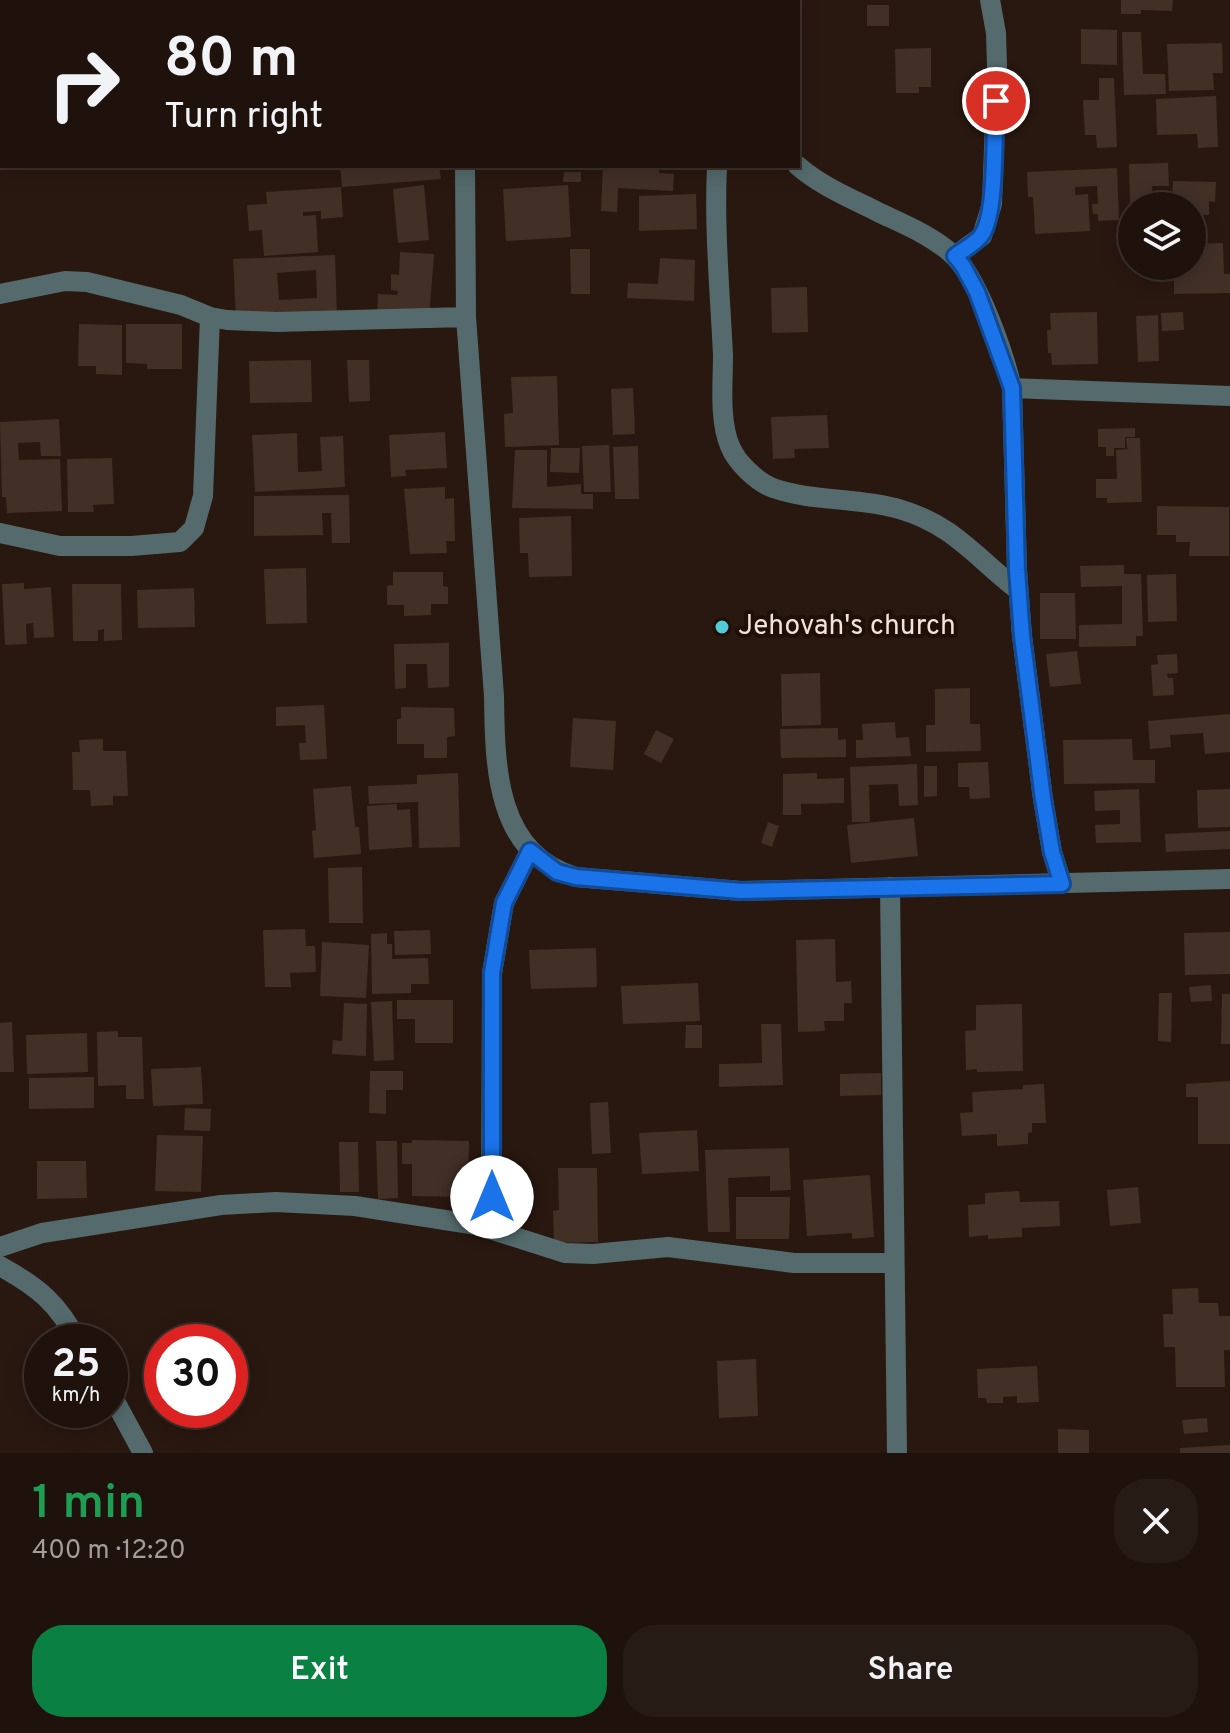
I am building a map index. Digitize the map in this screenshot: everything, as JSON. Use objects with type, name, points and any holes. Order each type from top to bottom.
[{"type":"street","points":[[955,256],[982,236],[992,204],[997,65],[996,33],[990,0]]},
{"type":"street","points":[[465,168],[466,317],[495,742],[502,799],[512,826],[530,851],[557,872],[576,877],[741,891],[1230,879]]},
{"type":"street","points":[[717,168],[723,409],[730,446],[751,474],[772,487],[897,508],[935,522],[958,537],[1018,590]]},
{"type":"street","points":[[800,168],[813,179],[915,229],[955,256],[977,292],[1012,388],[1018,590],[1043,799],[1052,852],[1062,884]]},
{"type":"street","points":[[0,294],[41,284],[87,282],[181,305],[210,317],[276,322],[466,317]]},
{"type":"street","points":[[0,533],[60,546],[131,546],[180,542],[194,528],[203,496],[206,466],[210,317]]},
{"type":"street","points":[[1012,388],[1230,396]]},
{"type":"street","points":[[491,1229],[492,973],[504,903],[530,851]]},
{"type":"street","points":[[890,887],[897,1453]]},
{"type":"street","points":[[0,1247],[42,1233],[251,1202],[355,1206],[491,1229],[565,1253],[593,1254],[668,1247],[794,1263],[894,1263]]},
{"type":"street","points":[[0,1266],[56,1305],[67,1324]]},
{"type":"street","points":[[128,1425],[143,1453]]},
{"type":"building","points":[[1121,0],[1173,0],[1172,11],[1141,10],[1141,14],[1121,14]]},
{"type":"building","points":[[867,5],[889,5],[889,26],[867,26]]},
{"type":"building","points":[[1081,29],[1117,30],[1117,65],[1081,64]]},
{"type":"building","points":[[1122,32],[1141,32],[1143,74],[1165,74],[1166,94],[1124,95]]},
{"type":"building","points":[[1222,43],[1223,73],[1213,73],[1214,90],[1169,91],[1167,44]]},
{"type":"building","points":[[931,48],[931,87],[919,87],[919,93],[896,93],[895,49]]},
{"type":"building","points":[[1099,78],[1114,78],[1117,147],[1097,148],[1096,135],[1085,135],[1083,100],[1099,100]]},
{"type":"building","points":[[1216,96],[1218,147],[1198,148],[1197,134],[1157,135],[1156,99]]},
{"type":"building","points":[[1168,163],[1169,186],[1152,186],[1152,192],[1130,192],[1129,164]]},
{"type":"building","points":[[340,168],[439,168],[441,179],[342,187]]},
{"type":"building","points":[[603,168],[659,168],[659,173],[674,174],[673,191],[618,188],[617,212],[601,211]]},
{"type":"building","points":[[1117,168],[1118,220],[1098,221],[1098,214],[1093,214],[1092,204],[1098,204],[1097,186],[1075,187],[1075,195],[1088,194],[1090,231],[1035,234],[1033,197],[1028,197],[1027,172]]},
{"type":"building","points":[[564,172],[581,172],[581,182],[563,182]]},
{"type":"building","points":[[1173,181],[1216,182],[1215,202],[1209,201],[1209,215],[1206,215],[1206,192],[1173,192]]},
{"type":"building","points":[[424,185],[429,240],[398,243],[393,189]]},
{"type":"building","points":[[568,185],[571,237],[506,241],[503,189]]},
{"type":"building","points":[[341,187],[343,217],[321,219],[321,211],[303,212],[303,216],[316,215],[318,252],[264,256],[262,230],[249,231],[247,205],[267,204],[266,192]]},
{"type":"building","points":[[696,194],[697,229],[639,231],[639,196]]},
{"type":"building","points":[[1223,243],[1224,274],[1230,274],[1230,293],[1174,294],[1174,280],[1206,280],[1206,244]]},
{"type":"building","points":[[570,249],[590,249],[590,294],[571,294]]},
{"type":"building","points":[[400,252],[434,254],[429,320],[377,316],[378,294],[397,295],[398,291],[391,290],[391,274],[399,275]]},
{"type":"building","points":[[335,255],[337,315],[236,319],[233,259]],"holes":[[[316,270],[317,298],[279,300],[277,273]]]},
{"type":"building","points":[[660,258],[695,260],[694,301],[627,298],[628,283],[658,284]]},
{"type":"building","points":[[807,287],[808,332],[772,333],[771,288]]},
{"type":"building","points":[[1097,312],[1098,364],[1052,365],[1047,330],[1051,330],[1050,313]]},
{"type":"building","points":[[1183,312],[1184,330],[1162,331],[1161,313]]},
{"type":"building","points":[[1158,315],[1159,361],[1138,362],[1136,316]]},
{"type":"building","points":[[79,324],[122,325],[122,375],[96,374],[96,366],[78,366]]},
{"type":"building","points":[[126,324],[182,324],[182,369],[147,369],[147,364],[126,363]]},
{"type":"building","points":[[311,360],[312,402],[250,403],[249,361]]},
{"type":"building","points":[[347,360],[369,360],[370,401],[349,402]]},
{"type":"building","points":[[557,376],[559,445],[505,447],[504,414],[513,413],[511,377]]},
{"type":"building","points":[[633,388],[635,434],[613,435],[611,389]]},
{"type":"building","points":[[827,415],[829,448],[794,449],[795,458],[773,459],[771,417]]},
{"type":"building","points":[[59,419],[61,456],[41,456],[40,442],[18,443],[19,460],[60,459],[62,511],[7,513],[6,497],[2,497],[0,422]]},
{"type":"building","points":[[1135,428],[1135,437],[1125,437],[1125,448],[1114,448],[1114,456],[1106,456],[1106,447],[1098,447],[1098,429]]},
{"type":"building","points":[[445,432],[447,468],[405,470],[406,476],[391,477],[389,435]]},
{"type":"building","points":[[297,433],[298,472],[322,471],[320,437],[343,436],[345,487],[255,492],[252,435]]},
{"type":"building","points":[[1126,438],[1140,438],[1142,502],[1107,503],[1107,498],[1096,498],[1096,479],[1117,479],[1116,450],[1129,449]]},
{"type":"building","points":[[609,445],[611,492],[584,492],[582,446]]},
{"type":"building","points":[[638,446],[639,499],[615,499],[613,447]]},
{"type":"building","points":[[551,448],[580,448],[579,473],[550,472]]},
{"type":"building","points":[[515,450],[547,450],[547,487],[581,484],[581,494],[593,494],[593,509],[512,508]]},
{"type":"building","points":[[112,458],[114,504],[93,505],[94,512],[68,512],[67,459]]},
{"type":"building","points":[[445,487],[445,499],[454,498],[455,541],[446,541],[447,553],[410,554],[404,489]]},
{"type":"building","points":[[349,495],[350,543],[332,543],[331,513],[322,513],[323,535],[254,536],[254,496]]},
{"type":"building","points":[[1157,506],[1229,507],[1229,556],[1189,556],[1190,542],[1176,542],[1176,535],[1157,535]]},
{"type":"building","points":[[571,516],[572,576],[529,577],[528,553],[520,553],[519,518]]},
{"type":"building","points":[[1124,565],[1124,574],[1141,574],[1143,636],[1136,636],[1136,646],[1079,647],[1079,625],[1122,624],[1122,586],[1081,587],[1080,566]]},
{"type":"building","points":[[306,568],[307,623],[266,624],[264,569]]},
{"type":"building","points":[[393,572],[443,572],[443,586],[448,587],[448,604],[431,604],[431,615],[404,616],[404,605],[387,605],[387,586],[393,585]]},
{"type":"building","points":[[1176,574],[1177,621],[1148,622],[1147,575]]},
{"type":"building","points":[[24,583],[24,589],[51,587],[54,637],[34,638],[33,623],[26,624],[27,644],[5,645],[2,584]]},
{"type":"building","points":[[72,584],[121,584],[122,640],[104,641],[104,629],[98,630],[98,641],[73,641]]},
{"type":"building","points":[[194,588],[195,627],[138,628],[137,590]]},
{"type":"building","points":[[1040,593],[1075,593],[1076,639],[1040,639]]},
{"type":"building","points":[[449,643],[449,687],[428,688],[427,664],[406,664],[406,688],[395,689],[394,644]]},
{"type":"building","points":[[1077,651],[1081,684],[1050,687],[1046,654]]},
{"type":"building","points":[[1177,654],[1178,673],[1167,674],[1168,678],[1173,678],[1174,695],[1153,696],[1151,665],[1158,664],[1157,655]]},
{"type":"building","points":[[820,673],[821,725],[782,726],[781,674]]},
{"type":"building","points":[[970,688],[970,724],[980,724],[981,751],[926,752],[926,725],[935,725],[935,689]]},
{"type":"building","points":[[324,705],[327,759],[300,760],[299,743],[306,743],[305,725],[276,726],[276,707]]},
{"type":"building","points":[[401,707],[454,708],[455,736],[447,737],[447,758],[424,758],[424,744],[397,744],[397,719],[401,719]]},
{"type":"building","points":[[1230,714],[1230,752],[1205,754],[1203,733],[1170,735],[1171,747],[1150,749],[1148,721]]},
{"type":"building","points":[[573,718],[616,721],[613,770],[570,767]]},
{"type":"building","points":[[895,722],[896,738],[909,737],[911,756],[856,758],[856,740],[863,740],[862,724]]},
{"type":"building","points":[[838,728],[838,740],[846,739],[846,757],[781,758],[780,729]]},
{"type":"building","points":[[656,730],[674,739],[661,763],[644,754]]},
{"type":"building","points":[[103,739],[103,751],[126,751],[128,796],[113,796],[113,805],[91,806],[90,790],[73,790],[72,752],[80,752],[79,740]]},
{"type":"building","points":[[1132,739],[1133,760],[1155,760],[1155,783],[1064,784],[1063,740]]},
{"type":"building","points":[[988,762],[990,798],[970,799],[969,787],[958,787],[958,763]]},
{"type":"building","points":[[917,764],[918,805],[899,806],[898,784],[869,785],[870,822],[852,822],[850,767]]},
{"type":"building","points":[[924,766],[937,766],[937,796],[924,797]]},
{"type":"building","points":[[458,773],[460,847],[419,848],[418,802],[369,804],[368,786],[417,784],[417,775]]},
{"type":"building","points":[[817,773],[817,779],[844,778],[844,803],[801,804],[801,815],[783,815],[783,774]]},
{"type":"building","points":[[351,786],[361,854],[314,858],[312,831],[316,830],[313,789]]},
{"type":"building","points":[[1139,789],[1141,842],[1096,843],[1095,825],[1120,824],[1120,810],[1095,811],[1094,791]]},
{"type":"building","points":[[1230,789],[1230,827],[1198,828],[1197,790]]},
{"type":"building","points":[[397,804],[397,810],[410,809],[412,847],[369,850],[367,806]]},
{"type":"building","points":[[914,818],[918,856],[851,863],[847,825]]},
{"type":"building","points":[[768,822],[779,826],[772,847],[761,843]]},
{"type":"building","points":[[1230,831],[1230,849],[1166,852],[1165,834]]},
{"type":"building","points":[[362,867],[363,923],[329,923],[328,868]]},
{"type":"building","points":[[305,929],[306,946],[315,946],[316,972],[290,973],[291,987],[265,987],[263,930]]},
{"type":"building","points":[[430,930],[431,954],[395,955],[394,931]]},
{"type":"building","points":[[1230,932],[1230,974],[1185,975],[1184,933]]},
{"type":"building","points":[[387,933],[387,944],[392,944],[392,959],[428,958],[429,984],[411,984],[411,993],[372,994],[371,934]]},
{"type":"building","points":[[835,939],[836,982],[851,981],[852,1003],[844,1003],[844,1021],[824,1021],[825,1031],[798,1032],[796,940]]},
{"type":"building","points":[[322,942],[369,945],[366,998],[320,996]]},
{"type":"building","points":[[596,948],[597,987],[531,989],[529,950]]},
{"type":"building","points":[[698,983],[700,1021],[623,1024],[621,986]]},
{"type":"building","points":[[1211,985],[1212,1001],[1191,1002],[1189,987]]},
{"type":"building","points":[[1159,993],[1172,993],[1171,1042],[1158,1041]]},
{"type":"building","points":[[1222,994],[1230,994],[1230,1044],[1221,1044]]},
{"type":"building","points":[[397,1000],[453,1000],[453,1043],[415,1043],[415,1019],[397,1019]]},
{"type":"building","points":[[392,1001],[394,1060],[374,1061],[371,1002]]},
{"type":"building","points":[[344,1003],[367,1004],[366,1056],[332,1054],[333,1040],[342,1041]]},
{"type":"building","points":[[1022,1004],[1023,1071],[966,1070],[965,1031],[976,1030],[976,1005]]},
{"type":"building","points":[[12,1022],[14,1072],[0,1072],[0,1023]]},
{"type":"building","points":[[761,1024],[781,1024],[783,1085],[719,1087],[719,1064],[762,1063]]},
{"type":"building","points":[[686,1025],[702,1025],[702,1048],[685,1048]]},
{"type":"building","points":[[118,1031],[118,1037],[142,1037],[144,1099],[126,1099],[126,1085],[98,1086],[97,1032]]},
{"type":"building","points":[[87,1033],[88,1072],[27,1074],[26,1035]]},
{"type":"building","points":[[201,1067],[203,1104],[153,1106],[151,1069]]},
{"type":"building","points":[[370,1071],[403,1071],[403,1090],[386,1090],[386,1114],[369,1113]]},
{"type":"building","points":[[881,1073],[881,1095],[840,1096],[840,1074]]},
{"type":"building","points":[[94,1077],[94,1108],[29,1109],[29,1078]]},
{"type":"building","points":[[1230,1081],[1230,1144],[1198,1144],[1198,1097],[1186,1097],[1186,1084]]},
{"type":"building","points":[[1044,1084],[1046,1123],[1032,1123],[1028,1144],[997,1146],[997,1134],[962,1136],[960,1113],[973,1112],[972,1092],[1023,1089],[1023,1085]]},
{"type":"building","points":[[608,1102],[611,1153],[592,1154],[590,1103]]},
{"type":"building","points":[[185,1108],[211,1109],[210,1131],[184,1130]]},
{"type":"building","points":[[697,1130],[699,1171],[642,1174],[639,1133]]},
{"type":"building","points":[[157,1135],[203,1136],[201,1192],[155,1191]]},
{"type":"building","points":[[412,1140],[469,1141],[468,1197],[412,1196],[412,1164],[402,1164],[402,1143],[412,1143]]},
{"type":"building","points":[[376,1141],[397,1141],[398,1198],[378,1199]]},
{"type":"building","points":[[339,1142],[358,1142],[359,1192],[340,1192]]},
{"type":"building","points":[[789,1148],[791,1190],[770,1191],[770,1176],[728,1178],[730,1232],[708,1232],[705,1150]]},
{"type":"building","points":[[37,1161],[86,1161],[87,1198],[37,1199]]},
{"type":"building","points":[[558,1168],[597,1168],[598,1242],[554,1243],[553,1211],[559,1210]]},
{"type":"building","points":[[870,1175],[874,1237],[852,1239],[852,1233],[807,1236],[803,1180]]},
{"type":"building","points":[[1138,1187],[1141,1223],[1110,1226],[1107,1190]]},
{"type":"building","points":[[1019,1191],[1020,1202],[1059,1201],[1060,1226],[1022,1228],[1022,1237],[969,1237],[968,1205],[985,1204],[985,1193]]},
{"type":"building","points":[[736,1197],[790,1197],[789,1239],[736,1239]]},
{"type":"building","points":[[1198,1288],[1199,1303],[1218,1303],[1219,1316],[1230,1316],[1230,1350],[1224,1350],[1225,1387],[1176,1387],[1175,1347],[1164,1347],[1163,1314],[1173,1314],[1172,1289]]},
{"type":"building","points":[[756,1359],[758,1416],[719,1418],[717,1361]]},
{"type":"building","points":[[1037,1366],[1039,1402],[1017,1403],[1017,1396],[1003,1397],[1003,1403],[987,1403],[986,1398],[978,1398],[977,1369]]},
{"type":"building","points":[[1207,1418],[1208,1432],[1184,1434],[1182,1420]]},
{"type":"building","points":[[1058,1429],[1089,1430],[1089,1453],[1058,1453]]},
{"type":"building","points":[[1230,1445],[1230,1453],[1180,1453],[1180,1448]]},
{"type":"place","name":"Jehovah's church","points":[[722,627]]},
{"type":"route","points":[[492,1197],[492,973],[504,903],[530,851],[557,872],[576,877],[741,891],[1062,884],[1052,852],[1043,799],[1022,636],[1012,388],[977,292],[955,256],[982,236],[988,221],[992,204],[996,101]]}]
